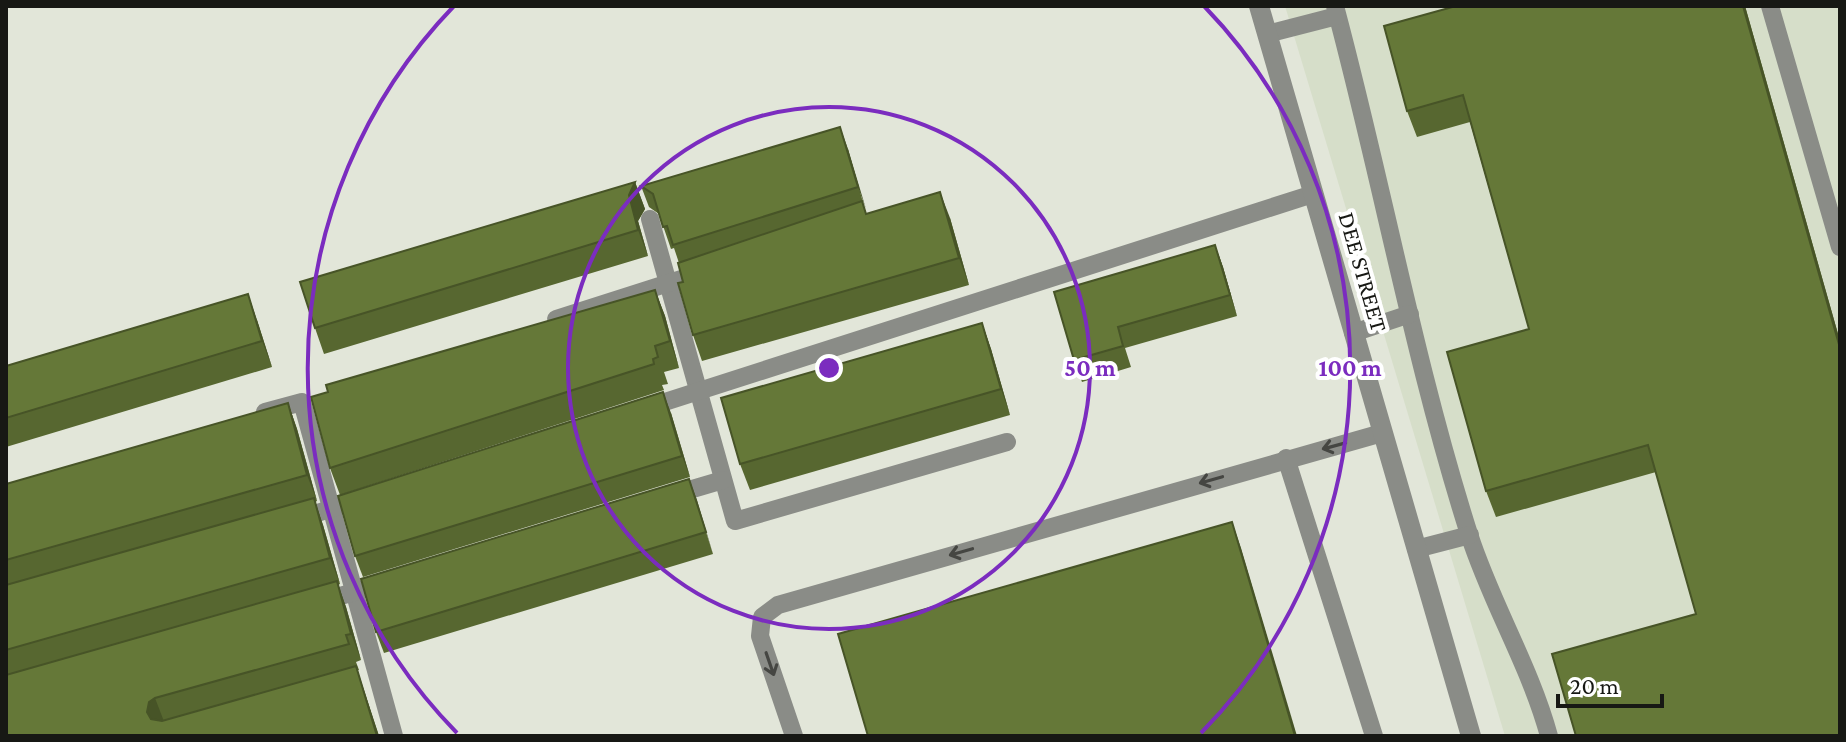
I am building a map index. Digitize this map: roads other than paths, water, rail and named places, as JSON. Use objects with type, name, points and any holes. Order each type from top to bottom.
[{"type":"street","name":"DEE STREET","points":[[1259,6],[1471,736]]},
{"type":"lane","points":[[1770,6],[1836,222],[1840,247]]},
{"type":"lane","points":[[1267,34],[1336,11],[1410,314],[1470,535],[1541,706],[1549,736]]},
{"type":"lane","points":[[625,415],[1313,194]]},
{"type":"lane","points":[[650,219],[735,521],[1007,442]]},
{"type":"lane","points":[[545,323],[726,264]]},
{"type":"lane","points":[[1353,333],[1410,314]]},
{"type":"lane","points":[[243,419],[310,399],[331,510],[353,593],[370,679],[394,736]]},
{"type":"lane","points":[[794,736],[760,636],[762,617],[778,605],[1382,433]]},
{"type":"lane","points":[[1286,458],[1374,736]]},
{"type":"lane","points":[[649,502],[723,480]]},
{"type":"lane","points":[[272,526],[375,495]]},
{"type":"lane","points":[[1416,549],[1470,535]]},
{"type":"lane","points":[[308,606],[412,575]]}]
